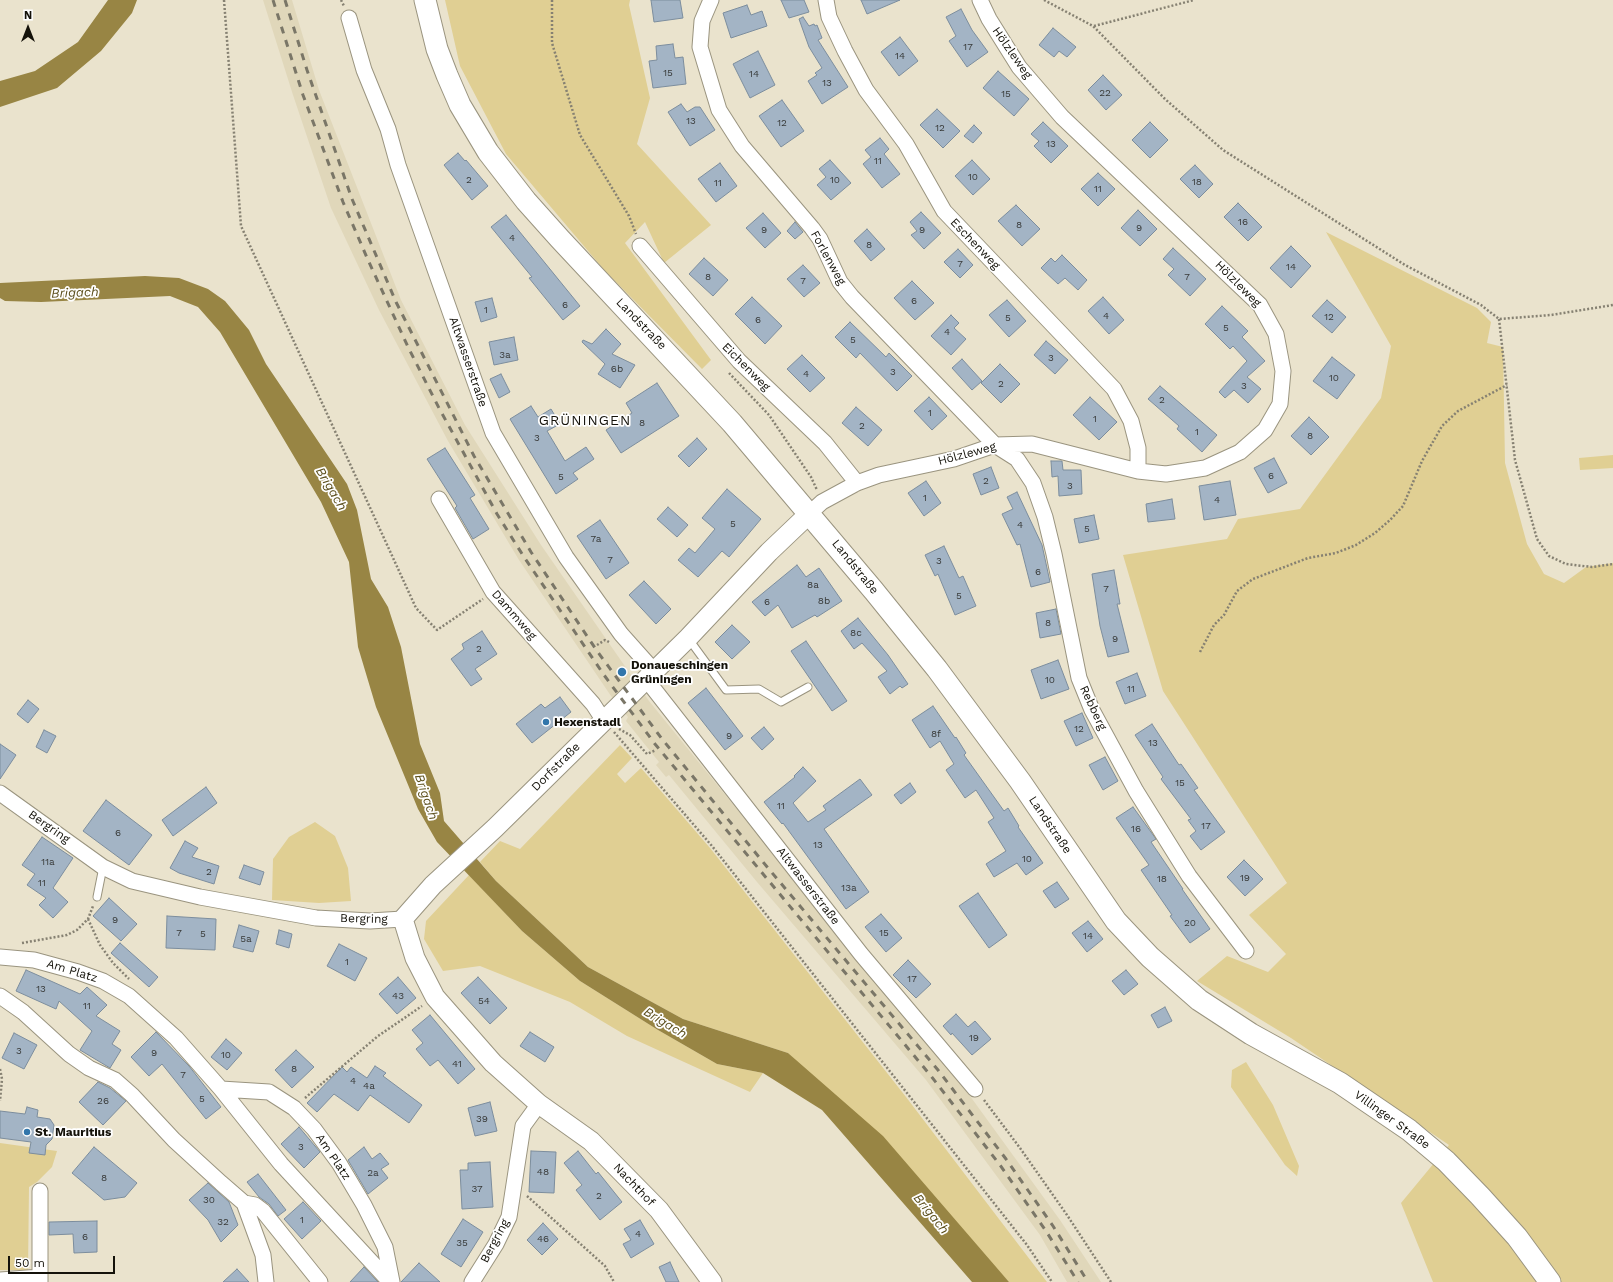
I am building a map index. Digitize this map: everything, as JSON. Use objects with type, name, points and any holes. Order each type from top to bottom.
[{"type":"main road","name":"Landstraße","points":[[425,0],[437,48],[447,75],[460,105],[488,152],[526,201],[715,403],[810,513],[937,669],[1020,780],[1116,921],[1150,957],[1199,1000]]},
{"type":"main road","name":"Villinger Straße","points":[[1199,1000],[1251,1034],[1340,1083],[1409,1130],[1446,1161],[1480,1196],[1517,1237],[1550,1282]]},
{"type":"street","name":"Forlenweg","points":[[711,0],[702,21],[700,47],[719,110],[741,145],[812,228],[820,239],[840,282],[852,297],[995,445]]},
{"type":"street","name":"Eschenweg","points":[[826,0],[829,17],[866,90],[906,144],[944,211],[1114,389],[1131,421],[1138,448],[1138,471]]},
{"type":"street","name":"Hölzleweg","points":[[810,513],[822,502],[856,483],[879,475],[954,459],[995,445],[1032,444],[1138,471],[1166,474],[1205,468],[1240,452],[1264,430],[1280,404],[1283,371],[1276,334],[1260,304],[1059,114],[1020,67],[989,19],[980,0]]},
{"type":"street","name":"Altwasserstraße","points":[[349,18],[364,70],[388,129],[398,165],[493,433],[566,556],[650,675],[861,954],[975,1089]]},
{"type":"street","name":"Eichenweg","points":[[640,246],[729,350],[826,443],[856,483]]},
{"type":"street","name":"Rebberg","points":[[995,445],[1017,459],[1038,496],[1054,554],[1078,678],[1092,710],[1136,791],[1189,876],[1246,951]]},
{"type":"street","name":"Dammweg","points":[[439,499],[493,592],[593,704],[604,720]]},
{"type":"street","name":"Dorfstraße","points":[[403,919],[433,885],[495,828],[688,638],[769,552],[810,513]]},
{"type":"street","name":"Bergring","points":[[0,793],[103,867],[132,882],[200,897],[308,916],[370,921],[403,919],[415,958],[435,997],[493,1063],[539,1104],[523,1126],[509,1217],[496,1244],[472,1282]]},
{"type":"street","name":"Am Platz","points":[[0,957],[34,960],[78,972],[103,981],[129,996],[176,1038],[221,1089],[281,1164],[391,1282]]},
{"type":"street","points":[[0,996],[23,1012],[69,1054],[89,1068],[115,1080],[132,1095],[174,1140],[244,1203],[263,1255],[266,1282]]},
{"type":"street","name":"Am Platz","points":[[221,1089],[269,1092],[294,1108],[314,1129],[339,1163],[364,1205],[385,1248],[391,1282]]},
{"type":"street","name":"Nachthof","points":[[539,1104],[591,1141],[658,1210],[712,1282]]},
{"type":"street","points":[[0,1280],[40,1280],[40,1191]]},
{"type":"street","points":[[244,1203],[255,1205],[263,1211],[320,1282]]},
{"type":"lane","points":[[688,638],[726,690],[759,689],[781,702],[808,687]]},
{"type":"lane","points":[[97,897],[103,867]]},
{"type":"path","points":[[224,0],[241,226],[416,608],[437,630],[493,592]]},
{"type":"path","points":[[1044,0],[1093,26],[1165,100],[1223,150],[1405,265],[1481,306],[1499,320],[1551,315],[1613,306]]},
{"type":"path","points":[[1093,26],[1194,0]]},
{"type":"path","points":[[1499,320],[1515,460],[1536,539],[1549,556],[1566,564],[1592,567],[1613,564]]},
{"type":"path","points":[[1200,652],[1214,625],[1224,615],[1237,591],[1253,579],[1308,558],[1336,553],[1356,545],[1390,520],[1403,506],[1422,460],[1442,426],[1458,411],[1507,385]]},
{"type":"path","points":[[597,645],[602,642]]},
{"type":"path","points":[[656,750],[647,754],[626,733],[622,732],[617,735],[712,846],[1027,1245],[1052,1282]]},
{"type":"path","points":[[20,944],[68,935],[77,930],[88,919],[97,897]]},
{"type":"path","points":[[88,919],[100,945],[113,963],[128,976],[132,983],[129,996]]},
{"type":"path","points":[[294,1108],[378,1036],[435,997]]},
{"type":"path","points":[[0,1069],[2,1093],[0,1101]]},
{"type":"path","points":[[975,1089],[1029,1160],[1111,1282]]},
{"type":"path","points":[[515,1185],[605,1266],[614,1282]]},
{"type":"shaded area","points":[[263,0],[292,0],[319,90],[401,300],[465,425],[541,545],[649,701],[970,1096],[1060,1220],[1101,1282],[1067,1282],[1040,1235],[926,1080],[757,882],[669,775],[666,777],[656,765],[659,762],[626,721],[628,717],[611,696],[519,560],[448,441],[379,310],[331,208]]},
{"type":"shaded area","points":[[445,0],[630,0],[629,5],[650,98],[637,144],[711,225],[664,263],[645,222],[625,243],[711,360],[702,369],[605,271],[506,154],[460,66]]},
{"type":"shaded area","points":[[1326,232],[1477,308],[1491,322],[1487,343],[1503,347],[1505,463],[1527,544],[1544,574],[1564,583],[1586,567],[1613,563],[1613,1282],[1433,1282],[1401,1203],[1449,1145],[1291,1038],[1197,981],[1227,956],[1268,972],[1286,954],[1249,915],[1287,883],[1163,691],[1123,555],[1227,539],[1238,519],[1300,509],[1381,398],[1391,346]]},
{"type":"shaded area","points":[[1613,455],[1613,468],[1580,470],[1579,458]]},
{"type":"shaded area","points":[[620,745],[632,758],[617,774],[625,783],[641,768],[710,848],[906,1097],[1047,1282],[1009,1282],[788,1053],[683,1019],[588,967],[496,881],[480,862],[500,841],[520,849]]},
{"type":"shaded area","points":[[315,822],[335,836],[348,868],[351,901],[319,903],[272,900],[273,859],[289,837]]},
{"type":"shaded area","points":[[469,875],[522,931],[580,981],[658,1030],[717,1064],[763,1073],[750,1092],[627,1036],[570,1002],[480,966],[443,971],[424,939],[426,921]]},
{"type":"shaded area","points":[[1246,1062],[1273,1105],[1299,1166],[1297,1176],[1285,1165],[1231,1087],[1232,1070]]},
{"type":"shaded area","points":[[0,1143],[57,1151],[52,1167],[37,1182],[29,1187],[28,1270],[0,1270]]},
{"type":"water","points":[[108,0],[137,0],[132,13],[101,51],[57,88],[0,107],[0,81],[35,71],[78,42]]},
{"type":"water","name":"Brigach","points":[[145,276],[179,278],[208,289],[225,301],[249,330],[266,364],[347,484],[357,510],[371,579],[388,607],[401,647],[420,744],[440,793],[444,821],[496,881],[588,967],[683,1019],[788,1053],[883,1136],[1009,1282],[972,1282],[822,1110],[763,1073],[717,1064],[658,1030],[580,981],[522,931],[437,842],[418,809],[376,707],[358,647],[349,562],[321,502],[220,332],[198,307],[170,296],[41,302],[5,301],[0,298],[0,283]]},
{"type":"building","points":[[651,0],[680,0],[683,18],[654,22]]},
{"type":"building","points":[[781,0],[804,0],[809,12],[789,18]]},
{"type":"building","points":[[861,0],[900,0],[867,14]]},
{"type":"building","points":[[747,5],[751,15],[762,11],[767,26],[731,38],[723,13]]},
{"type":"building","points":[[961,9],[972,30],[988,52],[967,67],[949,41],[956,36],[946,17]]},
{"type":"building","points":[[803,17],[809,26],[814,24],[815,26],[817,25],[822,38],[818,40],[848,87],[822,104],[808,81],[817,75],[815,73],[822,68],[809,47],[799,19]]},
{"type":"building","points":[[1053,28],[1076,47],[1067,57],[1059,51],[1054,57],[1039,45]]},
{"type":"building","points":[[900,37],[918,61],[899,76],[881,52]]},
{"type":"building","points":[[673,44],[675,58],[683,57],[686,84],[653,88],[649,61],[657,60],[656,46]]},
{"type":"building","points":[[758,51],[775,85],[750,98],[733,64]]},
{"type":"building","points":[[998,71],[1029,99],[1014,116],[983,88]]},
{"type":"building","points":[[1103,75],[1122,95],[1106,110],[1088,90]]},
{"type":"building","points":[[782,100],[804,131],[781,147],[759,116]]},
{"type":"building","points":[[681,104],[687,112],[695,107],[700,107],[715,130],[690,146],[668,112]]},
{"type":"building","points":[[937,109],[960,131],[943,148],[920,125]]},
{"type":"building","points":[[1043,122],[1068,146],[1051,163],[1034,146],[1039,141],[1031,134]]},
{"type":"building","points":[[1150,122],[1168,140],[1150,158],[1132,140]]},
{"type":"building","points":[[974,125],[982,133],[973,143],[964,136]]},
{"type":"building","points":[[880,138],[889,149],[884,154],[900,174],[882,188],[863,164],[871,157],[865,150]]},
{"type":"building","points":[[458,153],[465,161],[466,160],[488,186],[472,200],[444,165]]},
{"type":"building","points":[[830,160],[851,183],[831,200],[817,185],[826,177],[819,169]]},
{"type":"building","points":[[972,160],[990,179],[973,195],[955,176]]},
{"type":"building","points":[[720,163],[737,186],[716,202],[698,179]]},
{"type":"building","points":[[1195,165],[1213,184],[1199,198],[1180,179]]},
{"type":"building","points":[[1098,173],[1115,189],[1098,206],[1081,189]]},
{"type":"building","points":[[1238,203],[1262,227],[1248,241],[1224,217]]},
{"type":"building","points":[[1016,205],[1040,229],[1022,246],[998,221]]},
{"type":"building","points":[[1138,210],[1157,229],[1140,246],[1121,228]]},
{"type":"building","points":[[921,212],[941,233],[924,249],[911,235],[917,231],[910,222]]},
{"type":"building","points":[[763,213],[781,233],[765,248],[746,228]]},
{"type":"building","points":[[506,215],[580,306],[563,320],[529,278],[532,277],[491,227]]},
{"type":"building","points":[[795,222],[803,232],[795,239],[787,231]]},
{"type":"building","points":[[867,229],[885,249],[871,261],[854,241]]},
{"type":"building","points":[[1291,246],[1311,266],[1291,288],[1270,268]]},
{"type":"building","points":[[1173,248],[1206,279],[1190,296],[1168,275],[1174,269],[1163,259]]},
{"type":"building","points":[[958,249],[973,265],[960,278],[944,262]]},
{"type":"building","points":[[1062,255],[1087,280],[1078,290],[1065,278],[1058,284],[1041,268],[1051,258],[1055,262]]},
{"type":"building","points":[[704,258],[728,280],[713,296],[689,274]]},
{"type":"building","points":[[803,265],[820,283],[804,297],[787,279]]},
{"type":"building","points":[[912,281],[934,303],[915,320],[894,298]]},
{"type":"building","points":[[752,297],[782,326],[765,344],[735,314]]},
{"type":"building","points":[[1103,297],[1124,320],[1109,334],[1088,311]]},
{"type":"building","points":[[492,298],[497,317],[481,322],[475,302]]},
{"type":"building","points":[[1007,300],[1026,321],[1009,337],[989,315]]},
{"type":"building","points":[[1327,300],[1346,317],[1332,333],[1312,316]]},
{"type":"building","points":[[1222,306],[1248,331],[1242,337],[1265,361],[1247,377],[1261,389],[1248,403],[1234,390],[1225,398],[1219,392],[1247,361],[1233,346],[1230,349],[1205,324]]},
{"type":"building","points":[[951,315],[959,323],[954,328],[966,339],[951,355],[931,336]]},
{"type":"building","points":[[850,322],[886,357],[889,353],[912,376],[897,391],[860,353],[856,358],[835,337]]},
{"type":"building","points":[[606,329],[621,344],[612,354],[635,365],[620,388],[598,374],[605,364],[582,342],[583,340],[592,344]]},
{"type":"building","points":[[514,337],[518,360],[494,365],[489,342]]},
{"type":"building","points":[[1046,341],[1068,360],[1055,374],[1034,355]]},
{"type":"building","points":[[802,355],[825,378],[810,392],[787,369]]},
{"type":"building","points":[[1332,357],[1355,375],[1337,399],[1313,381]]},
{"type":"building","points":[[962,359],[982,381],[972,390],[952,368]]},
{"type":"building","points":[[1000,364],[1020,384],[1001,403],[981,383]]},
{"type":"building","points":[[501,374],[510,392],[499,398],[490,379]]},
{"type":"building","points":[[657,383],[679,416],[621,453],[606,430],[632,413],[626,403]]},
{"type":"building","points":[[1160,386],[1217,435],[1202,452],[1177,429],[1179,426],[1148,399]]},
{"type":"building","points":[[929,397],[947,416],[932,430],[914,411]]},
{"type":"building","points":[[1090,397],[1117,422],[1099,440],[1073,415]]},
{"type":"building","points":[[531,406],[538,417],[551,409],[560,424],[547,431],[565,461],[586,447],[594,459],[573,473],[578,479],[556,494],[510,419]]},
{"type":"building","points":[[856,407],[882,430],[868,446],[842,423]]},
{"type":"building","points":[[1309,417],[1329,437],[1311,455],[1291,436]]},
{"type":"building","points":[[697,438],[707,449],[689,467],[678,456]]},
{"type":"building","points":[[445,448],[475,495],[470,498],[489,529],[473,539],[455,508],[457,506],[427,459]]},
{"type":"building","points":[[1274,458],[1287,483],[1268,493],[1254,468]]},
{"type":"building","points":[[1051,461],[1062,461],[1063,470],[1081,470],[1082,494],[1059,496],[1058,476],[1052,477]]},
{"type":"building","points":[[991,467],[999,488],[981,495],[973,474]]},
{"type":"building","points":[[926,481],[941,503],[924,516],[908,493]]},
{"type":"building","points":[[1230,481],[1236,515],[1204,520],[1199,486]]},
{"type":"building","points":[[727,489],[761,519],[729,557],[722,551],[698,577],[678,560],[689,548],[695,553],[715,529],[702,518]]},
{"type":"building","points":[[1017,492],[1042,545],[1050,582],[1031,587],[1020,544],[1017,545],[1002,514],[1013,509],[1007,497]]},
{"type":"building","points":[[1172,499],[1175,519],[1148,522],[1146,504]]},
{"type":"building","points":[[668,507],[688,525],[677,537],[657,519]]},
{"type":"building","points":[[1094,515],[1099,539],[1079,543],[1074,519]]},
{"type":"building","points":[[600,520],[629,563],[606,579],[577,536]]},
{"type":"building","points":[[944,546],[959,578],[963,576],[976,606],[955,615],[938,574],[935,576],[925,555]]},
{"type":"building","points":[[797,565],[806,577],[819,568],[842,601],[817,617],[815,615],[792,628],[778,605],[765,616],[752,602]]},
{"type":"building","points":[[1114,570],[1120,604],[1117,604],[1129,652],[1108,657],[1100,626],[1092,574]]},
{"type":"building","points":[[644,581],[671,609],[656,624],[629,595]]},
{"type":"building","points":[[1056,609],[1061,634],[1040,638],[1036,613]]},
{"type":"building","points":[[858,618],[888,655],[908,684],[902,688],[900,686],[890,694],[878,677],[887,671],[862,643],[854,649],[841,631]]},
{"type":"building","points":[[732,625],[750,642],[732,659],[715,642]]},
{"type":"building","points":[[482,631],[497,654],[475,669],[482,679],[471,686],[451,659],[464,649],[462,644]]},
{"type":"building","points":[[806,641],[847,701],[832,711],[791,651]]},
{"type":"building","points":[[1058,660],[1069,689],[1041,699],[1031,670]]},
{"type":"building","points":[[1137,673],[1146,696],[1125,704],[1116,682]]},
{"type":"building","points":[[706,688],[743,736],[725,750],[688,703]]},
{"type":"building","points":[[560,697],[571,712],[532,743],[516,724],[541,704],[545,708]]},
{"type":"building","points":[[28,700],[39,709],[28,723],[17,714]]},
{"type":"building","points":[[933,706],[955,738],[956,737],[966,753],[964,755],[1004,811],[1008,808],[1019,826],[1018,827],[1043,863],[1026,875],[1017,863],[994,877],[986,864],[1006,851],[988,822],[994,818],[976,790],[965,798],[946,770],[954,764],[940,741],[930,748],[912,720]]},
{"type":"building","points":[[1082,713],[1093,738],[1076,746],[1064,721]]},
{"type":"building","points":[[1152,724],[1179,765],[1181,764],[1198,788],[1194,790],[1225,832],[1201,850],[1190,836],[1196,831],[1188,820],[1191,819],[1161,779],[1163,777],[1135,735]]},
{"type":"building","points":[[764,727],[774,739],[762,750],[751,738]]},
{"type":"building","points":[[44,730],[56,736],[47,753],[36,747]]},
{"type":"building","points":[[0,744],[16,755],[0,779]]},
{"type":"building","points":[[1105,757],[1118,781],[1103,790],[1089,765]]},
{"type":"building","points":[[803,767],[816,781],[793,803],[808,822],[826,810],[823,806],[860,779],[872,795],[824,829],[869,892],[846,909],[783,823],[782,824],[764,802],[795,777],[794,776]]},
{"type":"building","points":[[910,783],[916,792],[901,804],[894,795]]},
{"type":"building","points":[[206,787],[217,803],[173,836],[162,820]]},
{"type":"building","points":[[106,800],[152,835],[129,865],[83,831]]},
{"type":"building","points":[[1133,807],[1156,839],[1151,842],[1210,929],[1190,943],[1170,916],[1172,915],[1141,870],[1149,865],[1116,818]]},
{"type":"building","points":[[42,837],[73,858],[53,888],[68,902],[53,918],[39,905],[46,898],[27,885],[35,874],[22,865]]},
{"type":"building","points":[[185,841],[198,848],[192,857],[219,866],[214,884],[179,873],[170,868]]},
{"type":"building","points":[[1244,860],[1263,879],[1245,896],[1227,877]]},
{"type":"building","points":[[244,865],[264,872],[260,885],[239,878]]},
{"type":"building","points":[[1057,882],[1069,899],[1055,908],[1043,891]]},
{"type":"building","points":[[978,893],[1007,935],[989,948],[959,906]]},
{"type":"building","points":[[109,898],[137,924],[121,941],[93,916]]},
{"type":"building","points":[[881,914],[902,938],[886,952],[865,927]]},
{"type":"building","points":[[167,916],[216,919],[215,950],[166,948]]},
{"type":"building","points":[[1088,921],[1103,939],[1087,952],[1072,933]]},
{"type":"building","points":[[239,925],[259,931],[253,952],[233,947]]},
{"type":"building","points":[[279,930],[292,934],[289,948],[276,944]]},
{"type":"building","points":[[120,943],[158,977],[149,987],[111,953]]},
{"type":"building","points":[[339,944],[367,958],[355,981],[327,966]]},
{"type":"building","points":[[908,960],[931,984],[916,998],[893,975]]},
{"type":"building","points":[[26,970],[80,994],[87,987],[107,1005],[96,1016],[120,1031],[112,1044],[121,1050],[110,1068],[80,1050],[92,1031],[59,1001],[56,1009],[16,991]]},
{"type":"building","points":[[1126,970],[1138,984],[1124,995],[1112,981]]},
{"type":"building","points":[[398,977],[416,998],[397,1014],[379,994]]},
{"type":"building","points":[[478,977],[507,1008],[490,1024],[461,993]]},
{"type":"building","points":[[1165,1007],[1172,1021],[1158,1028],[1151,1015]]},
{"type":"building","points":[[956,1014],[968,1027],[975,1021],[991,1039],[972,1055],[952,1033],[951,1035],[943,1026]]},
{"type":"building","points":[[430,1015],[475,1069],[458,1084],[438,1060],[430,1066],[416,1049],[423,1043],[412,1030]]},
{"type":"building","points":[[156,1032],[189,1066],[221,1107],[206,1119],[162,1064],[149,1076],[131,1057]]},
{"type":"building","points":[[530,1032],[554,1047],[545,1062],[520,1046]]},
{"type":"building","points":[[14,1033],[37,1045],[24,1069],[2,1058]]},
{"type":"building","points":[[226,1039],[242,1053],[227,1070],[211,1057]]},
{"type":"building","points":[[296,1050],[314,1067],[292,1088],[275,1070]]},
{"type":"building","points":[[375,1066],[386,1073],[383,1076],[422,1105],[409,1123],[370,1095],[358,1111],[334,1094],[317,1112],[307,1103],[342,1067],[347,1072],[351,1067],[367,1078]]},
{"type":"building","points":[[98,1082],[110,1088],[126,1101],[103,1125],[79,1102]]},
{"type":"building","points":[[490,1102],[497,1131],[475,1136],[468,1108]]},
{"type":"building","name":"St. Mauritius","points":[[27,1107],[38,1110],[37,1117],[50,1119],[54,1125],[52,1139],[46,1145],[45,1155],[29,1153],[31,1142],[0,1138],[0,1111],[25,1114]]},
{"type":"building","points":[[299,1127],[320,1152],[304,1168],[281,1144]]},
{"type":"building","points":[[94,1147],[137,1183],[125,1197],[104,1200],[72,1173]]},
{"type":"building","points":[[364,1147],[372,1159],[380,1153],[389,1164],[381,1169],[388,1178],[368,1194],[348,1160]]},
{"type":"building","points":[[531,1151],[556,1152],[554,1193],[529,1192]]},
{"type":"building","points":[[578,1151],[596,1174],[598,1172],[622,1202],[600,1220],[576,1190],[582,1185],[564,1163]]},
{"type":"building","points":[[490,1162],[493,1207],[462,1209],[460,1170],[468,1170],[468,1163]]},
{"type":"building","points":[[258,1174],[286,1210],[278,1216],[269,1204],[259,1197],[247,1182]]},
{"type":"building","points":[[208,1183],[229,1202],[238,1225],[221,1242],[208,1220],[189,1200]]},
{"type":"building","points":[[303,1202],[321,1221],[302,1239],[284,1219]]},
{"type":"building","points":[[463,1219],[483,1232],[461,1267],[441,1254]]},
{"type":"building","points":[[640,1220],[654,1244],[631,1258],[623,1244],[631,1240],[624,1229]]},
{"type":"building","points":[[97,1221],[97,1252],[74,1253],[73,1234],[49,1235],[49,1222]]},
{"type":"building","points":[[543,1223],[558,1239],[542,1255],[527,1240]]},
{"type":"building","points":[[670,1262],[679,1282],[666,1282],[659,1267]]},
{"type":"building","points":[[419,1263],[429,1272],[440,1282],[401,1282]]},
{"type":"building","points":[[364,1267],[378,1282],[350,1282]]},
{"type":"building","points":[[237,1269],[249,1282],[223,1282]]},
{"type":"railway","points":[[273,0],[303,95],[343,202],[368,260],[409,349],[439,408],[497,514],[524,557],[604,675],[655,744],[931,1076],[1000,1165],[1046,1231],[1078,1282]]},
{"type":"railway","points":[[285,0],[307,70],[352,199],[396,302],[474,456],[531,552],[597,651],[662,739],[768,868],[938,1070],[1006,1159],[1053,1226],[1088,1282]]},
{"type":"place","name":"Donaueschingen Grüningen","points":[[622,672]]},
{"type":"place","name":"Hexenstadl","points":[[546,722]]},
{"type":"place","name":"St. Mauritius","points":[[27,1132]]},
{"type":"district","name":"GRÜNINGEN","points":[[585,421]]}]
